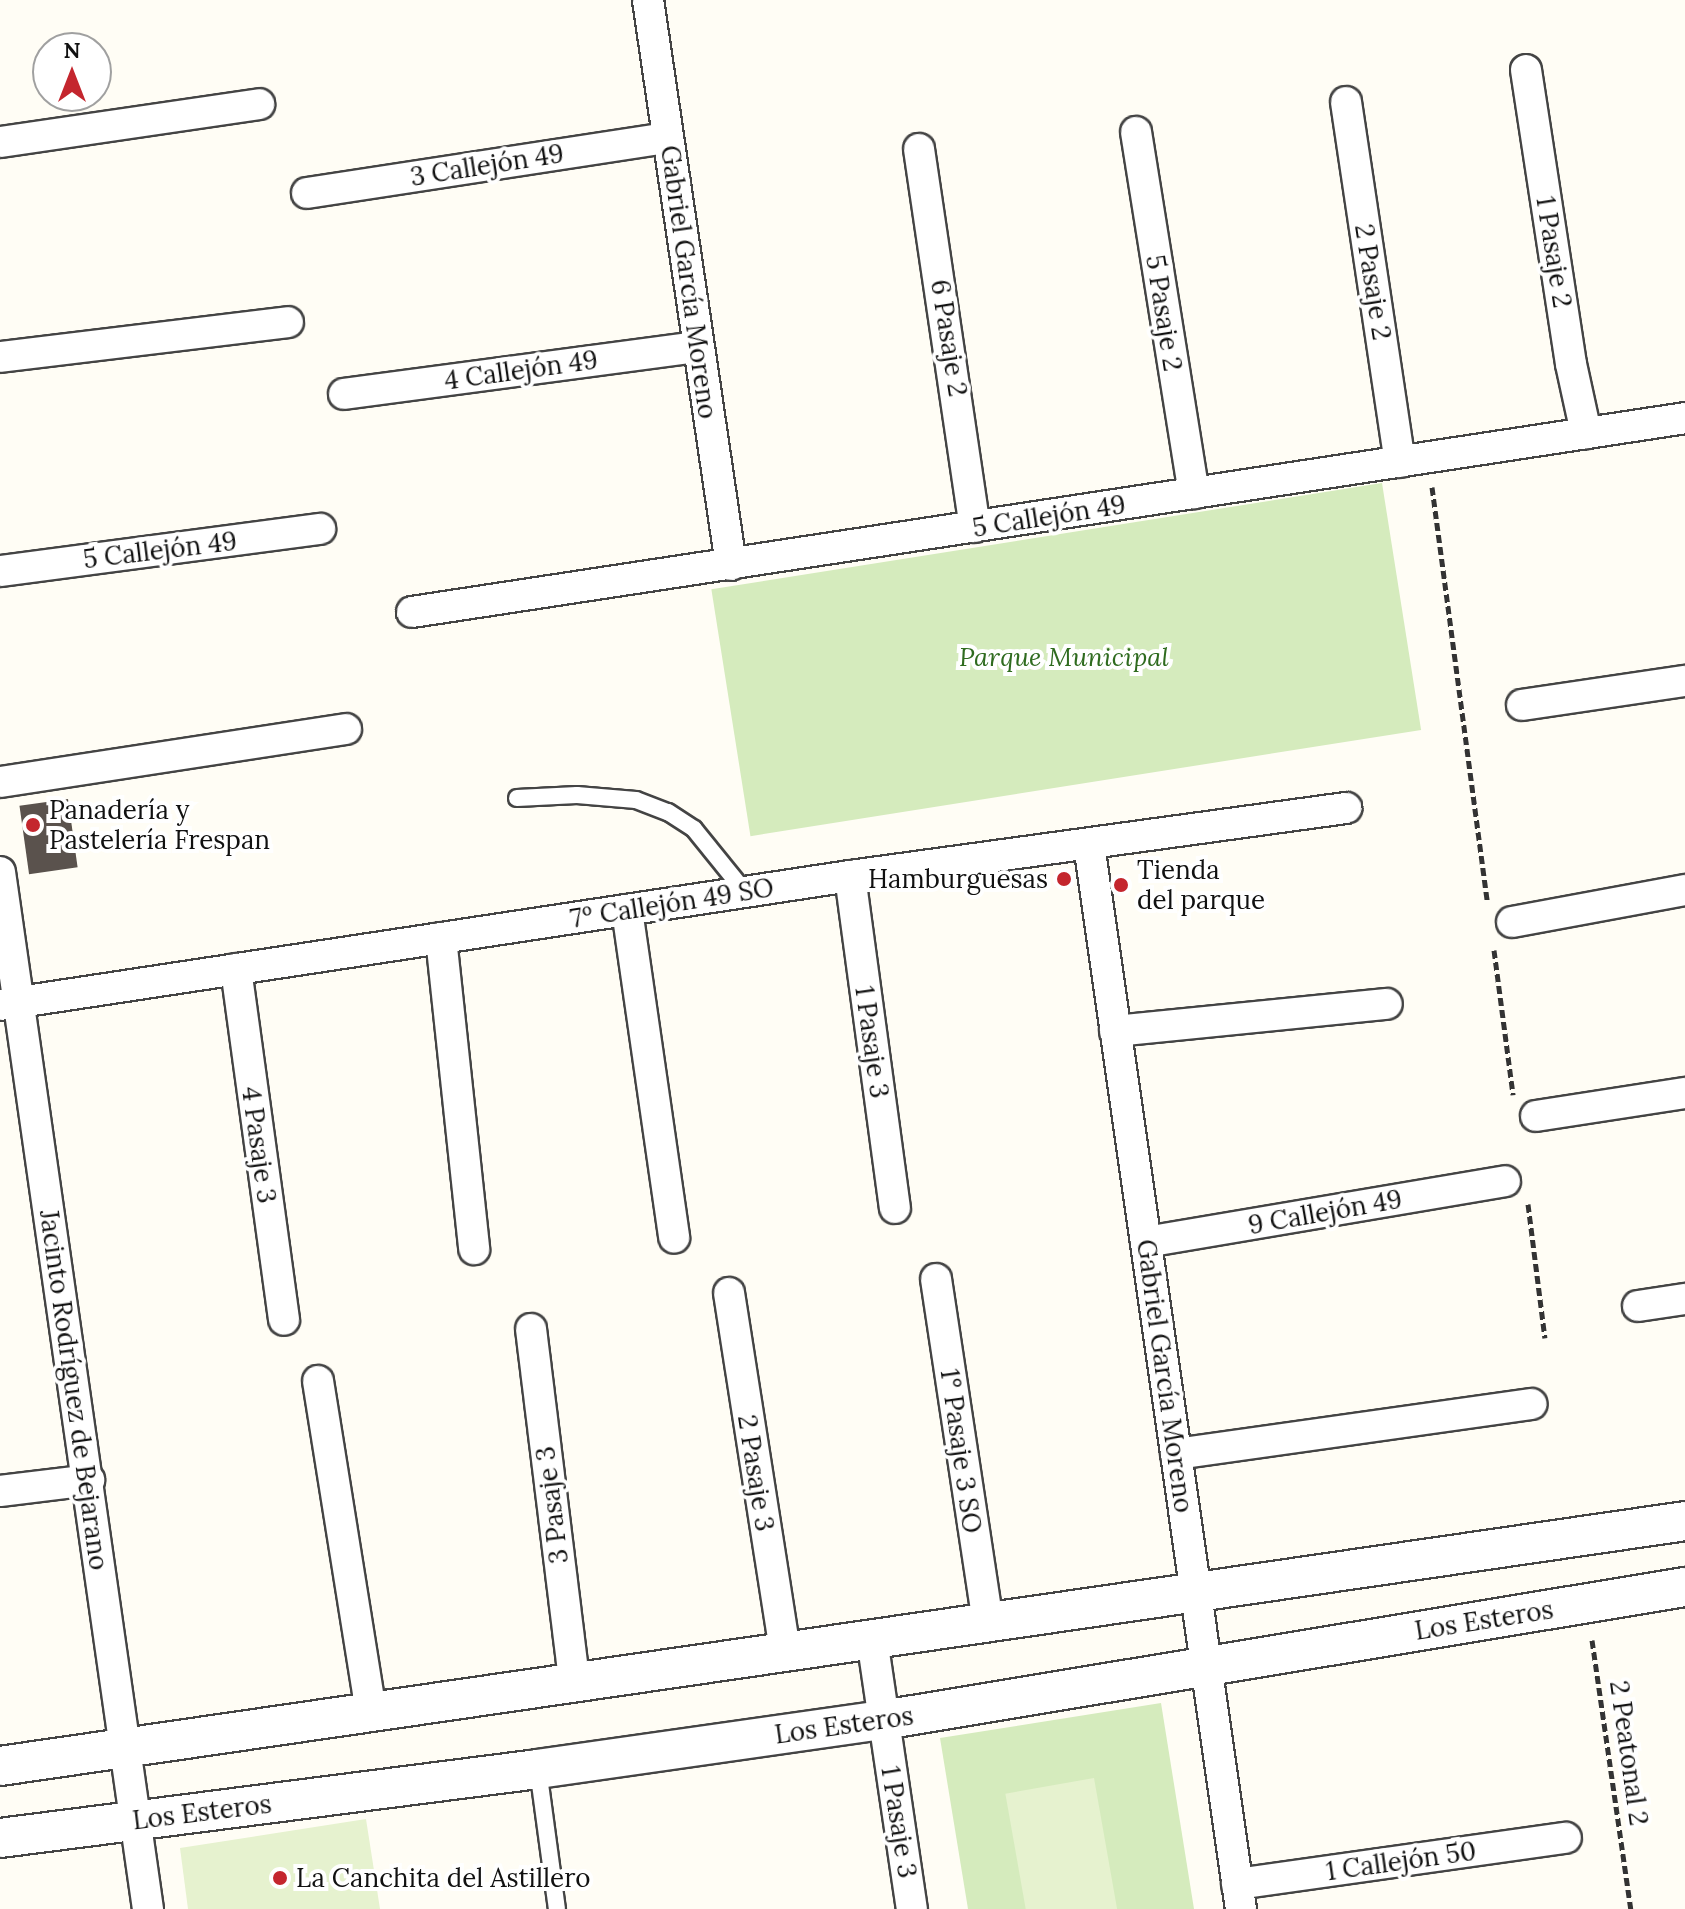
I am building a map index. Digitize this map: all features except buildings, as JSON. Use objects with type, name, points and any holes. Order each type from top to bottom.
[{"type":"street","name":"Gabriel García Moreno","points":[[648,0],[731,565]]},
{"type":"street","name":"1 Pasaje 2","points":[[1526,70],[1571,364],[1586,433]]},
{"type":"street","name":"2 Pasaje 2","points":[[1346,102],[1400,462]]},
{"type":"street","points":[[0,142],[259,104]]},
{"type":"street","name":"5 Pasaje 2","points":[[1136,132],[1194,493]]},
{"type":"street","name":"3 Callejón 49","points":[[307,193],[668,138]]},
{"type":"street","name":"6 Pasaje 2","points":[[919,149],[975,527]]},
{"type":"street","points":[[0,357],[288,322]]},
{"type":"street","name":"4 Callejón 49","points":[[344,394],[698,347]]},
{"type":"street","name":"5 Callejón 49","points":[[412,612],[1685,418]]},
{"type":"street","name":"5 Callejón 49","points":[[0,571],[320,529]]},
{"type":"street","points":[[1522,705],[1685,681]]},
{"type":"street","points":[[0,782],[346,729]]},
{"type":"street","name":"7º Callejón 49 SO","points":[[8,1004],[850,876],[1346,808]]},
{"type":"street","name":"Gabriel García Moreno","points":[[1089,844],[1239,1896]]},
{"type":"street","name":"Jacinto Rodríguez de Bejarano","points":[[0,872],[8,1004],[89,1480],[148,1909]]},
{"type":"street","name":"1 Pasaje 3","points":[[850,876],[895,1208]]},
{"type":"street","points":[[1512,922],[1685,890]]},
{"type":"street","points":[[627,910],[674,1238]]},
{"type":"street","points":[[441,938],[474,1249]]},
{"type":"street","name":"4 Pasaje 3","points":[[236,969],[284,1320]]},
{"type":"street","points":[[1115,1031],[1387,1004]]},
{"type":"street","points":[[1536,1116],[1685,1093]]},
{"type":"street","name":"9 Callejón 49","points":[[1146,1242],[1505,1181]]},
{"type":"street","name":"1° Pasaje 3 SO","points":[[936,1279],[988,1622]]},
{"type":"street","name":"2 Pasaje 3","points":[[729,1293],[785,1652]]},
{"type":"street","points":[[1638,1306],[1685,1299]]},
{"type":"street","name":"3 Pasaje 3","points":[[531,1329],[574,1681]]},
{"type":"street","points":[[318,1381],[371,1711]]},
{"type":"street","points":[[1176,1454],[1532,1404]]},
{"type":"street","points":[[0,1491],[89,1480]]},
{"type":"street","points":[[0,1766],[1685,1521]]},
{"type":"street","name":"Los Esteros","points":[[0,1838],[538,1769],[883,1720],[1685,1587]]},
{"type":"street","name":"1 Pasaje 3","points":[[872,1639],[912,1909]]},
{"type":"street","name":"1 Callejón 50","points":[[1239,1896],[1566,1838]]},
{"type":"lane","points":[[517,798],[577,795],[636,800],[668,812],[694,829],[745,892]]},
{"type":"lane","points":[[538,1769],[557,1909]]},
{"type":"path","name":"2 Peatonal 2","points":[[1587,1603],[1631,1909]]},
{"type":"green space","name":"Parque Municipal","points":[[1382,483],[1421,730],[750,836],[711,589]]},
{"type":"green space","points":[[1161,1703],[1194,1909],[968,1909],[940,1738]]},
{"type":"green space","points":[[1094,1778],[1117,1909],[1026,1909],[1005,1794]]},
{"type":"green space","name":"La Canchita del Astillero","points":[[366,1819],[380,1909],[188,1909],[180,1848]]},
{"type":"place","name":"Panadería y Pastelería Frespan","points":[[33,825]]},
{"type":"place","name":"Hamburguesas","points":[[1064,879]]},
{"type":"place","name":"Tienda del parque","points":[[1121,885]]},
{"type":"place","name":"La Canchita del Astillero","points":[[280,1878]]}]
